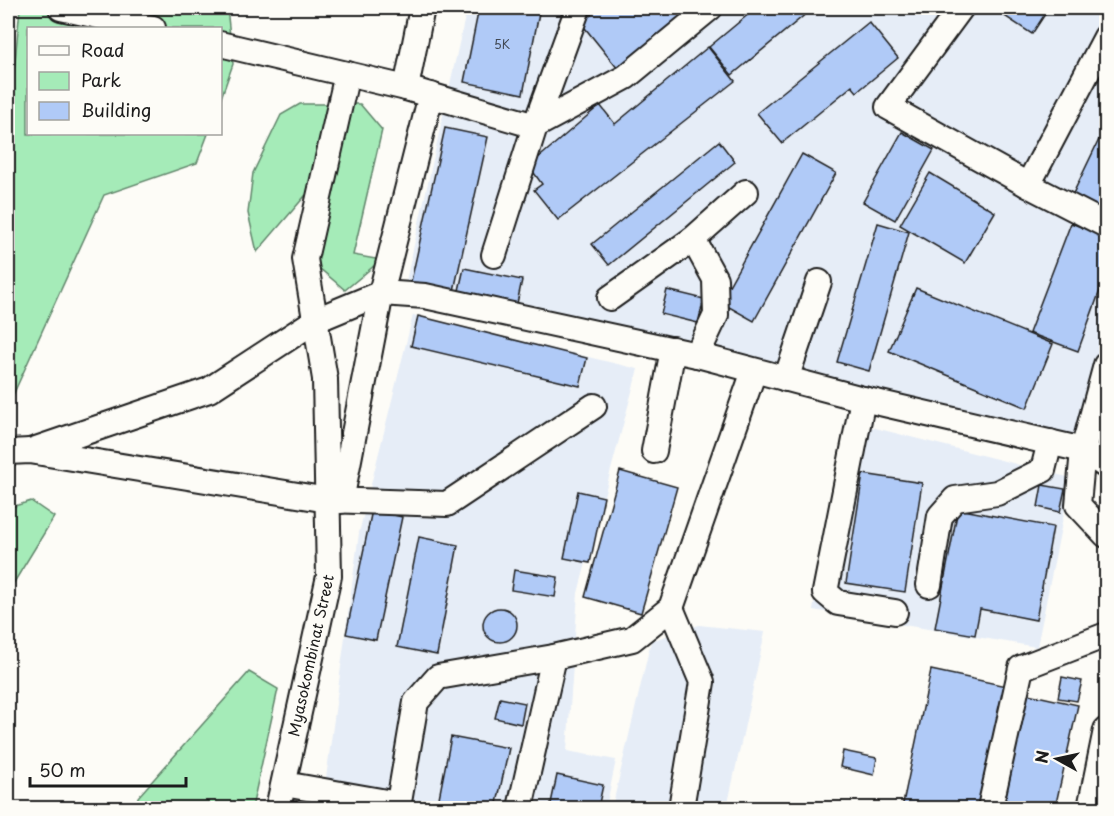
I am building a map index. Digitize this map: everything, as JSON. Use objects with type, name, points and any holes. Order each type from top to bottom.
[{"type":"street","points":[[61,8],[148,27]]},
{"type":"street","points":[[406,88],[422,8]]},
{"type":"street","points":[[494,255],[535,126],[578,8]]},
{"type":"street","points":[[222,44],[406,88],[535,126],[626,77],[710,8]]},
{"type":"street","points":[[961,8],[888,107],[1028,185],[1107,225]]},
{"type":"street","points":[[1028,185],[1107,37]]},
{"type":"street","points":[[334,500],[325,380],[305,259],[347,74]]},
{"type":"street","points":[[334,500],[381,293],[431,95]]},
{"type":"street","points":[[610,298],[693,240],[746,192]]},
{"type":"street","points":[[693,240],[715,279],[716,315],[697,355]]},
{"type":"street","points":[[786,379],[819,282]]},
{"type":"street","points":[[19,452],[209,390],[316,320],[381,293],[425,296],[673,349],[863,399],[1083,450],[1107,465]]},
{"type":"street","points":[[654,451],[673,349]]},
{"type":"street","points":[[1107,365],[1083,450],[1078,505],[1107,535]]},
{"type":"street","points":[[284,784],[398,806],[416,702],[438,677],[554,657],[632,639],[671,608],[754,370]]},
{"type":"street","points":[[863,399],[825,592],[838,603],[895,612]]},
{"type":"street","points":[[19,452],[334,500],[447,504],[594,406]]},
{"type":"street","points":[[929,585],[940,516],[955,499],[997,493],[1043,470],[1050,442]]},
{"type":"street","name":"Myasokombinat Street","points":[[278,808],[329,576],[334,500]]},
{"type":"street","points":[[671,608],[702,682],[681,808]]},
{"type":"street","points":[[990,808],[1021,668],[1107,635]]},
{"type":"street","points":[[520,808],[554,657]]},
{"type":"street","points":[[1090,808],[1107,730]]},
{"type":"shaded area","points":[[467,8],[1106,8],[1106,432],[1104,442],[406,281]]},
{"type":"shaded area","points":[[413,315],[638,369],[578,593],[567,751],[616,760],[606,808],[322,808],[359,533]]},
{"type":"shaded area","points":[[848,421],[1071,478],[1037,647],[813,610]]},
{"type":"shaded area","points":[[699,625],[765,632],[727,808],[612,808],[651,641]]},
{"type":"green space","points":[[20,8],[227,8],[233,64],[222,95],[222,27],[27,27],[27,135],[208,135],[197,163],[104,195],[8,406],[8,106],[11,103]]},
{"type":"green space","points":[[300,104],[360,104],[382,130],[353,255],[381,260],[345,290],[318,267],[305,196],[257,252],[248,213],[253,173],[281,115]]},
{"type":"green space","points":[[31,501],[54,517],[13,584],[8,643],[8,508]]},
{"type":"green space","points":[[249,672],[278,689],[252,808],[136,808],[138,797]]},
{"type":"building","points":[[479,8],[540,8],[523,94],[464,82]]},
{"type":"building","points":[[600,8],[694,8],[618,69],[581,23]]},
{"type":"building","points":[[756,8],[813,8],[732,75],[709,47]]},
{"type":"building","points":[[999,8],[1049,8],[1032,34],[997,11]]},
{"type":"building","points":[[869,22],[898,58],[857,92],[852,86],[782,143],[757,113]]},
{"type":"building","points":[[708,47],[735,81],[558,220],[534,190],[542,184],[529,166],[600,105],[615,124]]},
{"type":"building","points":[[1106,125],[1106,217],[1070,200]]},
{"type":"building","points":[[445,128],[488,137],[453,295],[410,286]]},
{"type":"building","points":[[902,132],[934,150],[895,220],[863,202]]},
{"type":"building","points":[[719,141],[735,162],[609,265],[592,244]]},
{"type":"building","points":[[802,154],[836,173],[754,321],[720,302]]},
{"type":"building","points":[[930,173],[995,212],[965,263],[900,225]]},
{"type":"building","points":[[878,223],[909,232],[869,371],[837,362]]},
{"type":"building","points":[[1071,223],[1106,237],[1106,274],[1078,351],[1029,333]]},
{"type":"building","points":[[464,268],[522,280],[516,308],[458,295]]},
{"type":"building","points":[[916,288],[1053,344],[1027,408],[889,351]]},
{"type":"building","points":[[667,290],[704,299],[698,323],[661,314]]},
{"type":"building","points":[[418,316],[587,358],[580,386],[411,346]]},
{"type":"building","points":[[620,471],[677,487],[641,613],[585,597]]},
{"type":"building","points":[[863,474],[922,483],[905,592],[846,583]]},
{"type":"building","points":[[1042,485],[1065,489],[1060,512],[1038,507]]},
{"type":"building","points":[[578,491],[604,497],[590,563],[564,558]]},
{"type":"building","points":[[958,509],[1053,527],[1036,620],[980,609],[975,635],[935,628]]},
{"type":"building","points":[[372,510],[402,517],[376,640],[346,634]]},
{"type":"building","points":[[419,537],[458,545],[437,655],[397,647]]},
{"type":"building","points":[[514,570],[558,577],[555,597],[511,590]]},
{"type":"building","points":[[500,608],[512,613],[517,625],[512,637],[500,642],[488,637],[483,625],[488,613]]},
{"type":"building","points":[[931,670],[1006,686],[980,808],[902,808]]},
{"type":"building","points":[[1062,677],[1082,681],[1077,701],[1058,698]]},
{"type":"building","points":[[1028,694],[1078,705],[1055,808],[1003,808]]},
{"type":"building","points":[[500,698],[525,703],[521,724],[495,718]]},
{"type":"building","points":[[451,737],[509,748],[496,808],[437,808]]},
{"type":"building","points":[[843,751],[877,758],[874,775],[840,767]]},
{"type":"building","points":[[557,775],[603,785],[598,808],[550,808]]}]
